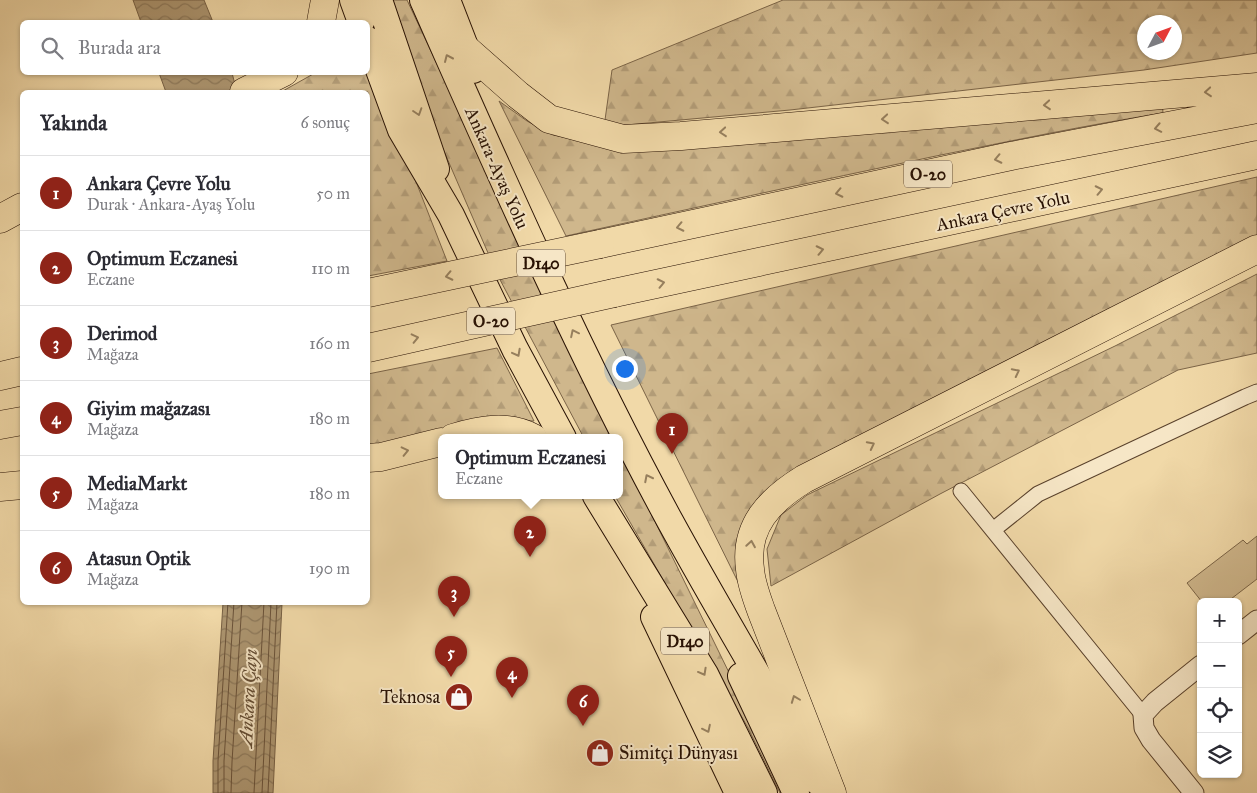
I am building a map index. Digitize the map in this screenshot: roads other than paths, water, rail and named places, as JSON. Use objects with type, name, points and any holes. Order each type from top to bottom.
[{"type":"highway","points":[[322,20],[325,0]]},
{"type":"highway","points":[[353,0],[360,20]]},
{"type":"highway","points":[[379,0],[451,215]]},
{"type":"highway","name":"Ankara-Ayaş Yolu","points":[[423,0],[575,336],[670,521]]},
{"type":"highway","points":[[447,0],[466,49],[512,200]]},
{"type":"highway","points":[[370,45],[401,130],[451,215],[515,348],[561,434]]},
{"type":"highway","points":[[466,49],[518,95],[549,119],[623,139],[680,136],[1257,88]]},
{"type":"highway","points":[[252,88],[278,75]]},
{"type":"highway","name":"O-20","points":[[370,293],[1011,156],[1257,109]]},
{"type":"highway","name":"Ankara Çevre Yolu","points":[[370,348],[614,293],[1257,156]]},
{"type":"highway","points":[[0,219],[20,208]]},
{"type":"highway","points":[[832,793],[760,610],[749,568],[753,534],[759,519],[767,507],[780,495],[804,479],[1257,249]]},
{"type":"highway","points":[[0,376],[20,371]]},
{"type":"highway","points":[[0,425],[20,421]]},
{"type":"highway","points":[[466,434],[500,429],[522,434]]},
{"type":"highway","points":[[370,458],[381,457],[438,443]]},
{"type":"highway","points":[[0,486],[20,485]]},
{"type":"highway","name":"D140","points":[[598,499],[705,674],[764,793]]},
{"type":"highway","points":[[670,521],[824,793]]},
{"type":"highway","name":"D140","points":[[670,521],[796,793]]},
{"type":"highway","points":[[614,525],[670,654],[738,793]]},
{"type":"street","points":[[993,530],[1038,494],[1257,392]]},
{"type":"street","points":[[961,491],[1143,715],[1144,728],[1151,740],[1194,793]]},
{"type":"street","points":[[1242,632],[1257,620]]},
{"type":"street","points":[[1143,715],[1155,702],[1197,668]]},
{"type":"water","points":[[133,0],[204,0],[212,20],[140,20]]},
{"type":"water","points":[[160,75],[233,75],[236,90],[165,90]]},
{"type":"water","name":"Ankara Çayı","points":[[223,605],[282,605],[273,793],[213,793],[213,761]]},
{"type":"place","name":"Ankara Çevre Yolu","points":[[672,454]]},
{"type":"place","name":"Optimum Eczanesi","points":[[530,557]]},
{"type":"place","name":"Derimod","points":[[454,617]]},
{"type":"place","name":"MediaMarkt","points":[[451,677]]},
{"type":"place","name":"Teknosa","points":[[459,697]]},
{"type":"place","name":"Giyim mağazası","points":[[512,698]]},
{"type":"place","name":"Atasun Optik","points":[[583,726]]},
{"type":"place","name":"Simitçi Dünyası","points":[[600,753]]}]
